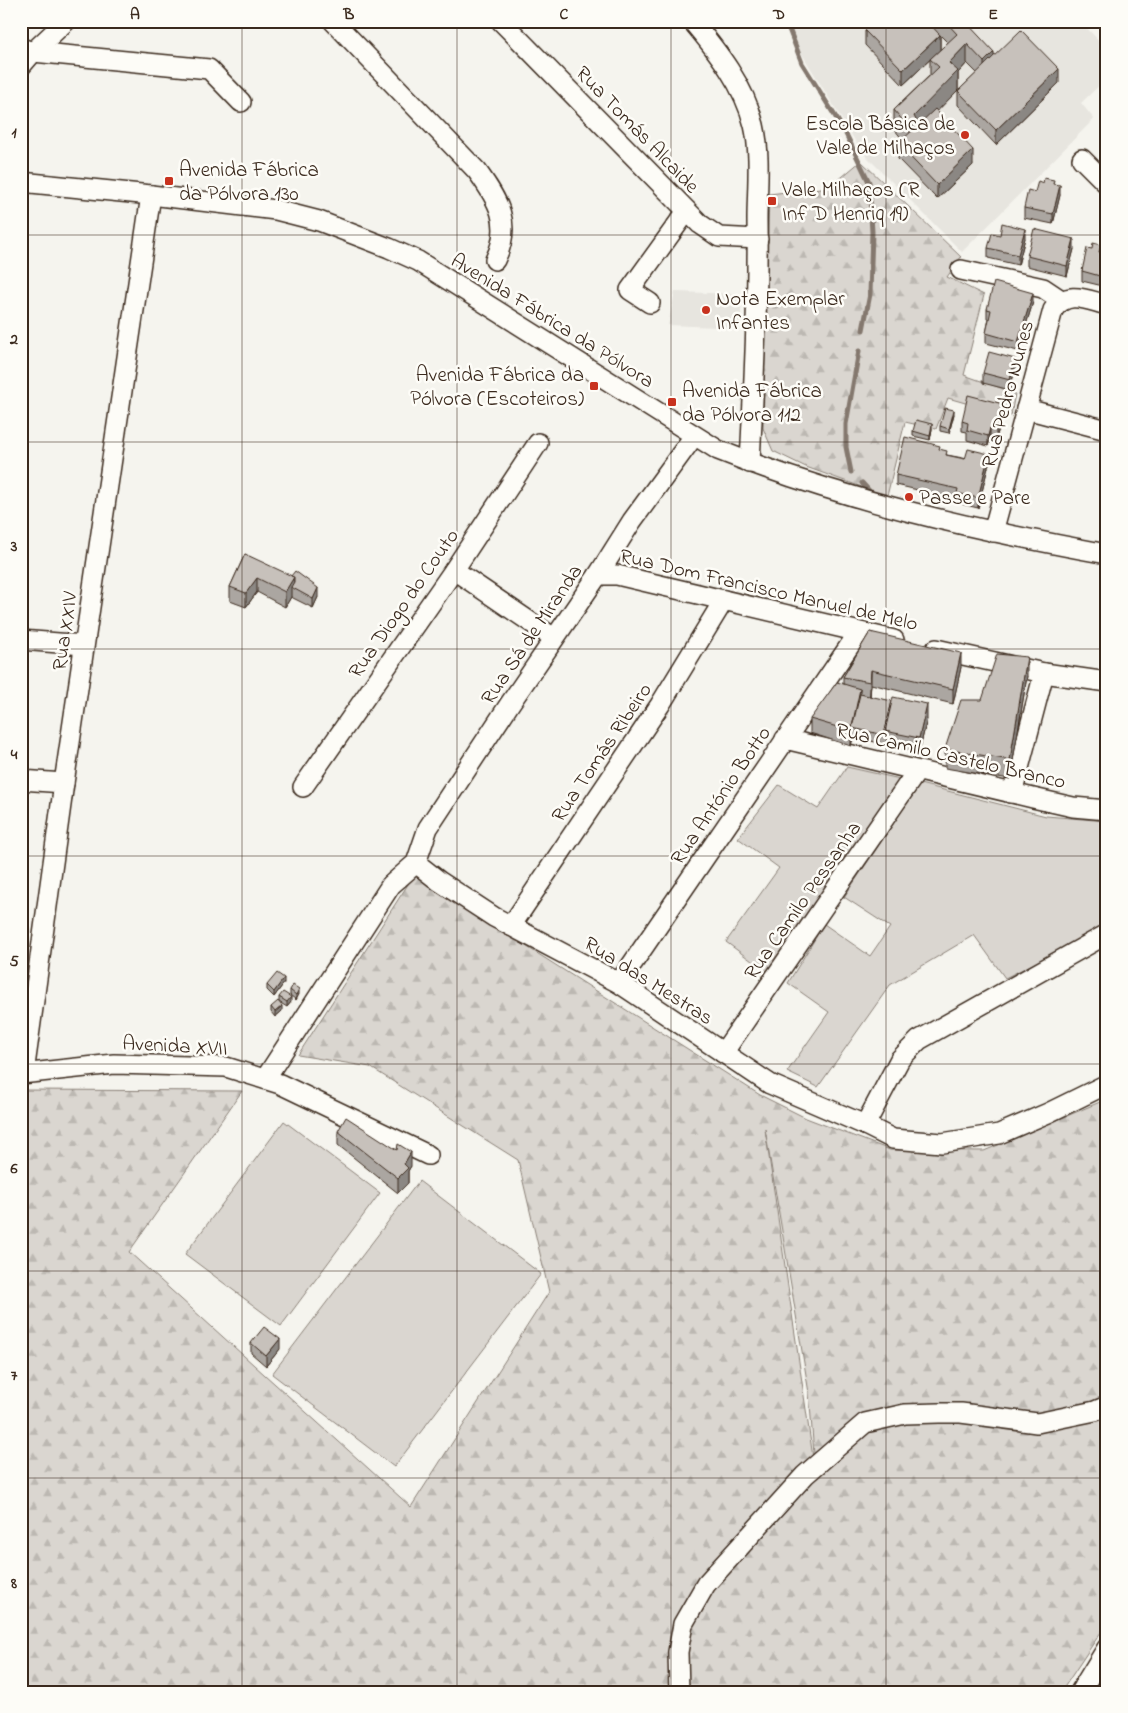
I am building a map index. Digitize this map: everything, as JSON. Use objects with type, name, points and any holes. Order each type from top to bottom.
[{"type":"street","points":[[25,56],[66,21]]},
{"type":"street","points":[[333,21],[477,171],[491,191],[499,208],[503,223],[503,237],[495,260]]},
{"type":"street","name":"Rua Tomás Alcaide","points":[[501,21],[709,232],[719,237],[758,239]]},
{"type":"street","points":[[692,21],[737,82],[754,124],[757,147],[758,239],[750,463]]},
{"type":"street","points":[[25,56],[209,68],[241,102]]},
{"type":"street","points":[[1082,159],[1107,184]]},
{"type":"street","name":"Avenida Fábrica da Pólvora","points":[[21,182],[276,210],[319,221],[418,261],[718,450],[750,463],[830,489],[925,516],[993,532],[1107,554]]},
{"type":"street","name":"Rua XXIV","points":[[22,1074],[151,195]]},
{"type":"street","points":[[650,303],[630,290],[687,211]]},
{"type":"street","points":[[962,270],[1044,288],[1061,300],[1075,297],[1107,305]]},
{"type":"street","name":"Rua Pedro Nunes","points":[[993,532],[1053,310],[1061,300]]},
{"type":"street","points":[[1026,410],[1107,430]]},
{"type":"street","name":"Rua Sá de Miranda","points":[[416,863],[428,828],[598,575],[632,521],[694,436]]},
{"type":"street","name":"Rua Diogo do Couto","points":[[303,788],[454,570],[538,443]]},
{"type":"street","points":[[454,570],[554,638]]},
{"type":"street","name":"Rua Dom Francisco Manuel de Melo","points":[[598,575],[617,574],[859,632],[1044,673],[1107,682]]},
{"type":"street","name":"Rua Tomás Ribeiro","points":[[511,926],[660,705],[724,600]]},
{"type":"street","name":"Rua António Botto","points":[[619,984],[859,632]]},
{"type":"street","points":[[21,640],[84,645]]},
{"type":"street","points":[[1010,793],[1015,783],[1044,673]]},
{"type":"street","name":"Rua Camilo Castelo Branco","points":[[785,739],[1073,807],[1107,810]]},
{"type":"street","name":"Rua Camilo Pessanha","points":[[723,1053],[917,771]]},
{"type":"street","points":[[21,780],[64,783]]},
{"type":"street","points":[[272,1082],[391,885],[416,863]]},
{"type":"street","name":"Rua das Mestras","points":[[416,863],[439,881],[494,917],[619,984],[770,1084],[865,1125]]},
{"type":"street","points":[[1107,934],[919,1040],[900,1059],[865,1125],[893,1139],[942,1142],[999,1134],[1048,1113],[1107,1084]]},
{"type":"street","name":"Avenida XVII","points":[[22,1074],[114,1064],[226,1067],[272,1082],[428,1155]]},
{"type":"street","points":[[680,1692],[678,1652],[683,1624],[706,1584],[805,1475],[866,1423],[905,1414],[961,1413],[1037,1423],[1107,1406]]},
{"type":"street","points":[[1080,1692],[1107,1648]]},
{"type":"shaded area","name":"Escola Básica de Vale de Milhaços","points":[[786,21],[1080,21],[1107,49],[1107,78],[1081,103],[1094,119],[962,252],[862,152],[791,36]]},
{"type":"shaded area","name":"Nota Exemplar Infantes","points":[[675,292],[742,294],[740,328],[668,325]]},
{"type":"shaded area","points":[[1106,1673],[1107,1692],[1093,1692]]},
{"type":"green space","points":[[861,161],[961,257],[947,277],[984,295],[964,375],[1015,393],[1011,416],[948,398],[936,429],[905,422],[887,496],[806,467],[773,451],[763,428],[769,194],[830,187]]},
{"type":"green space","points":[[847,767],[900,779],[767,972],[726,942],[779,868],[738,838],[779,785],[818,809]]},
{"type":"green space","points":[[920,784],[1046,816],[1107,821],[1107,927],[1005,978],[974,935],[890,985],[818,1087],[787,1072],[829,1012],[788,983],[824,924],[870,956],[890,927],[844,897]]},
{"type":"green space","points":[[414,875],[760,1095],[806,1118],[890,1150],[984,1151],[1107,1099],[1107,1623],[1061,1692],[21,1692],[21,1090],[242,1091],[129,1252],[411,1507],[549,1292],[518,1160],[370,1067],[298,1055]],"holes":[[[765,1129],[809,1393],[816,1478]]]},
{"type":"green space","points":[[284,1121],[380,1193],[281,1326],[185,1254]]},
{"type":"green space","points":[[419,1181],[541,1274],[394,1467],[272,1374]]},
{"type":"building","points":[[875,21],[927,21],[940,35],[903,70],[865,31]]},
{"type":"building","points":[[945,21],[965,21],[994,52],[984,62],[967,44],[949,63],[958,71],[914,116],[917,122],[910,129],[894,110],[939,67],[930,59],[957,34]]},
{"type":"building","points":[[1021,30],[1059,69],[996,130],[958,91]]},
{"type":"building","points":[[935,109],[973,150],[937,185],[898,144]]},
{"type":"building","points":[[1044,178],[1054,180],[1053,184],[1060,185],[1053,214],[1024,208],[1028,190],[1035,192],[1038,181],[1043,183]]},
{"type":"building","points":[[1002,223],[1025,229],[1018,255],[988,248],[992,233],[1000,235]]},
{"type":"building","points":[[1034,229],[1074,239],[1067,266],[1027,256]]},
{"type":"building","points":[[1093,243],[1101,245],[1099,252],[1107,254],[1107,278],[1082,271],[1087,248],[1092,249]]},
{"type":"building","points":[[994,282],[1033,293],[1018,342],[986,333],[991,310],[987,309]]},
{"type":"building","points":[[989,352],[1015,359],[1010,380],[983,373]]},
{"type":"building","points":[[968,395],[1003,404],[996,429],[990,428],[988,436],[967,430],[968,423],[962,421]]},
{"type":"building","points":[[945,408],[954,410],[949,429],[940,426]]},
{"type":"building","points":[[916,420],[932,424],[930,436],[913,431]]},
{"type":"building","points":[[905,437],[940,446],[939,449],[947,451],[946,455],[965,459],[968,449],[989,454],[978,498],[957,493],[958,489],[896,475]]},
{"type":"building","points":[[245,554],[294,577],[285,592],[257,578],[246,593],[230,587]]},
{"type":"building","points":[[295,571],[318,588],[313,599],[291,587],[294,577],[291,576]]},
{"type":"building","points":[[870,632],[961,653],[953,689],[871,670],[870,682],[843,677]]},
{"type":"building","points":[[997,654],[1027,657],[1010,760],[945,749],[961,700],[982,700]]},
{"type":"building","points":[[837,682],[860,689],[851,731],[810,719]]},
{"type":"building","points":[[860,694],[892,701],[885,735],[852,728]]},
{"type":"building","points":[[893,697],[927,704],[919,738],[885,731]]},
{"type":"building","points":[[277,973],[284,978],[274,992],[267,985]]},
{"type":"building","points":[[293,985],[299,989],[296,995],[290,990]]},
{"type":"building","points":[[283,992],[291,997],[287,1002],[279,997]]},
{"type":"building","points":[[278,1001],[282,1006],[275,1012],[271,1007]]},
{"type":"building","points":[[346,1117],[397,1150],[398,1144],[411,1152],[404,1164],[408,1168],[398,1178],[338,1131]]},
{"type":"building","points":[[264,1327],[280,1339],[266,1356],[251,1343]]},
{"type":"waterway","points":[[786,21],[802,63],[845,132],[869,182],[872,232],[870,294],[863,330]]},
{"type":"waterway","points":[[851,472],[846,447],[846,424],[859,351]]},
{"type":"waterway","points":[[862,483],[871,493]]},
{"type":"place","name":"Escola Básica de Vale de Milhaços","points":[[965,135]]},
{"type":"place","name":"Avenida Fábrica da Pólvora 130","points":[[169,181]]},
{"type":"place","name":"Vale Milhaços (R Inf D Henriq 19)","points":[[772,201]]},
{"type":"place","name":"Nota Exemplar Infantes","points":[[706,310]]},
{"type":"place","name":"Avenida Fábrica da Pólvora (Escoteiros)","points":[[594,386]]},
{"type":"place","name":"Avenida Fábrica da Pólvora 112","points":[[672,402]]},
{"type":"place","name":"Passe e Pare","points":[[909,497]]}]
